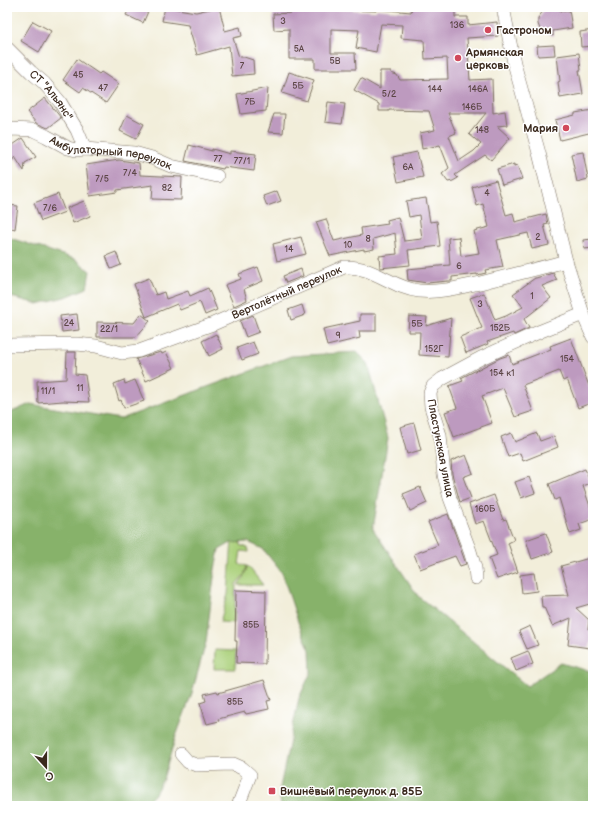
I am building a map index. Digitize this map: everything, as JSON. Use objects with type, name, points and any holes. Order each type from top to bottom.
[{"type":"street","points":[[503,7],[514,64],[539,153],[566,261],[583,314],[593,337]]},
{"type":"street","name":"СТ \"Альянс\"","points":[[7,48],[31,72],[44,82],[56,97],[77,130],[86,149]]},
{"type":"street","name":"Амбулаторный переулок","points":[[7,131],[12,129],[33,130],[68,148],[76,150],[86,149],[134,153],[172,166],[217,176]]},
{"type":"street","name":"Вертолётный переулок","points":[[7,345],[77,344],[96,346],[122,353],[131,353],[213,324],[344,267],[353,266],[362,268],[400,286],[419,291],[436,292],[566,261]]},
{"type":"street","name":"Пластунская улица","points":[[476,578],[476,568],[450,498],[444,475],[440,435],[431,407],[430,393],[433,386],[442,378],[541,331],[583,314]]},
{"type":"street","points":[[181,754],[188,762],[196,765],[233,764],[242,768],[250,775],[238,806]]},
{"type":"green space","points":[[7,237],[75,259],[90,271],[87,288],[68,296],[38,304],[7,296]]},
{"type":"green space","points":[[357,352],[368,363],[388,438],[373,529],[418,596],[527,686],[561,663],[593,672],[593,805],[281,806],[279,792],[299,698],[311,672],[310,650],[299,625],[282,573],[263,549],[248,542],[231,543],[219,550],[215,569],[206,642],[192,693],[175,739],[163,779],[154,795],[143,806],[7,806],[7,414],[30,404],[121,419],[291,356]]},
{"type":"green space","points":[[238,536],[241,546],[248,548],[249,550],[249,552],[241,551],[239,564],[247,566],[244,575],[236,584],[234,623],[220,622],[228,594],[232,540]]},
{"type":"green space","points":[[248,566],[263,585],[238,585]]},
{"type":"green space","points":[[215,650],[236,651],[235,669],[214,669]]},
{"type":"building","points":[[130,7],[150,7],[143,23],[126,15]]},
{"type":"building","points":[[165,7],[196,12],[219,7],[225,31],[240,27],[242,36],[233,38],[239,57],[253,60],[254,74],[232,76],[229,46],[197,55],[188,25],[162,21]]},
{"type":"building","points":[[285,7],[329,7],[329,9],[376,11],[376,9],[411,12],[412,7],[455,7],[455,17],[468,17],[468,25],[497,22],[498,36],[467,38],[470,80],[492,79],[493,113],[505,111],[507,125],[497,126],[510,138],[491,160],[485,155],[455,175],[458,178],[448,182],[442,174],[449,168],[440,145],[422,149],[420,133],[435,130],[429,111],[379,111],[379,104],[354,90],[361,78],[380,89],[380,71],[391,71],[391,73],[397,75],[400,80],[448,79],[447,58],[425,59],[424,40],[401,38],[402,25],[381,24],[376,52],[356,48],[359,30],[331,29],[331,53],[355,53],[356,69],[315,69],[315,59],[289,59],[289,29],[274,30],[273,14],[291,13]],"holes":[[[448,113],[486,113],[469,134],[481,144],[474,151],[459,161],[449,136],[456,133]]]},
{"type":"building","points":[[546,7],[560,7],[560,11],[569,10],[572,28],[553,31],[553,36],[540,29],[538,18]]},
{"type":"building","points":[[33,21],[51,31],[39,52],[21,41]]},
{"type":"building","points":[[593,30],[593,46],[581,47],[580,32]]},
{"type":"building","points":[[554,45],[555,55],[538,56],[537,46]]},
{"type":"building","points":[[579,53],[581,70],[579,70],[583,94],[560,98],[558,82],[560,81],[557,56]]},
{"type":"building","points":[[77,59],[99,74],[101,72],[119,84],[106,103],[83,88],[80,92],[63,80]]},
{"type":"building","points":[[289,72],[314,80],[307,101],[282,93]]},
{"type":"building","points":[[268,88],[266,111],[241,114],[237,94]]},
{"type":"building","points":[[45,98],[61,118],[48,128],[36,123],[27,112]]},
{"type":"building","points":[[328,102],[345,104],[342,124],[325,122]]},
{"type":"building","points":[[593,110],[593,132],[560,140],[555,120],[575,115],[575,113]]},
{"type":"building","points":[[274,114],[285,114],[283,133],[268,132]]},
{"type":"building","points":[[127,115],[144,124],[136,139],[120,131]]},
{"type":"building","points":[[23,138],[36,157],[25,163],[24,171],[15,157],[7,167],[7,149]]},
{"type":"building","points":[[189,145],[230,154],[230,151],[256,154],[254,171],[224,167],[223,169],[185,161]]},
{"type":"building","points":[[417,152],[423,177],[398,182],[393,157]]},
{"type":"building","points":[[583,152],[588,179],[577,182],[571,154]]},
{"type":"building","points":[[119,160],[139,163],[140,175],[182,177],[181,200],[152,199],[153,185],[117,190],[117,192],[90,196],[86,165]]},
{"type":"building","points":[[514,164],[514,166],[517,165],[522,179],[502,185],[497,169]]},
{"type":"building","points":[[496,180],[506,215],[513,213],[515,222],[546,214],[548,224],[544,225],[549,245],[532,249],[528,233],[497,240],[503,267],[485,270],[486,273],[477,275],[452,277],[452,281],[427,283],[408,280],[407,269],[450,265],[448,238],[459,237],[461,256],[479,253],[474,231],[489,227],[483,204],[477,206],[472,187]]},
{"type":"building","points":[[277,191],[281,201],[267,206],[263,196]]},
{"type":"building","points":[[58,194],[65,212],[41,221],[34,203]]},
{"type":"building","points":[[426,198],[430,222],[437,221],[440,246],[408,250],[410,265],[380,268],[379,256],[397,254],[395,233],[373,239],[374,249],[364,251],[364,249],[330,256],[316,222],[326,219],[334,241],[362,235],[361,228],[388,224],[387,220],[398,217],[404,241],[422,239],[419,215],[409,217],[406,201]]},
{"type":"building","points":[[84,201],[90,216],[73,223],[67,208]]},
{"type":"building","points":[[7,205],[18,206],[15,229],[7,227]]},
{"type":"building","points":[[301,237],[306,254],[277,261],[273,244]]},
{"type":"building","points":[[593,239],[593,248],[584,249],[583,240]]},
{"type":"building","points":[[116,252],[121,265],[111,269],[106,256]]},
{"type":"building","points":[[258,267],[263,281],[244,289],[247,300],[234,306],[225,285],[241,279],[239,274]]},
{"type":"building","points":[[301,269],[303,276],[286,283],[283,276]]},
{"type":"building","points":[[553,273],[557,280],[542,286],[551,298],[524,319],[529,328],[514,335],[513,333],[487,342],[488,344],[466,353],[460,337],[482,328],[470,298],[484,293],[495,320],[523,307],[513,294],[535,278]]},
{"type":"building","points":[[149,278],[156,295],[164,292],[166,299],[188,291],[190,296],[208,288],[217,310],[205,315],[200,302],[180,310],[177,304],[146,317],[134,284]]},
{"type":"building","points":[[302,305],[305,315],[291,320],[288,310]]},
{"type":"building","points":[[77,314],[79,330],[62,332],[60,316]]},
{"type":"building","points":[[141,314],[150,321],[136,337],[97,337],[97,322],[134,323]]},
{"type":"building","points":[[360,314],[376,314],[376,331],[359,331],[360,338],[327,346],[323,329],[360,321]]},
{"type":"building","points":[[253,315],[259,332],[246,337],[240,321]]},
{"type":"building","points":[[409,316],[427,317],[426,326],[451,318],[448,357],[419,355],[420,332],[408,332]]},
{"type":"building","points":[[216,334],[223,349],[209,356],[202,341]]},
{"type":"building","points":[[571,338],[589,386],[593,384],[593,402],[578,408],[567,379],[563,381],[559,371],[523,385],[533,411],[515,417],[503,388],[482,396],[492,423],[454,437],[445,412],[457,408],[449,386],[463,381],[461,378],[500,358],[509,355],[512,364],[551,349],[550,346]]},
{"type":"building","points":[[253,342],[258,354],[242,360],[237,348]]},
{"type":"building","points":[[67,352],[76,352],[75,374],[85,375],[89,402],[63,401],[38,403],[37,381],[66,379]]},
{"type":"building","points":[[161,352],[162,354],[166,352],[174,368],[146,381],[136,359]]},
{"type":"building","points":[[124,380],[125,384],[135,380],[144,401],[124,408],[121,400],[119,401],[114,384]]},
{"type":"building","points":[[414,423],[421,450],[407,454],[400,427]]},
{"type":"building","points":[[511,433],[515,442],[537,433],[540,441],[554,436],[558,447],[523,461],[520,453],[508,457],[501,437]]},
{"type":"building","points":[[466,455],[473,473],[463,477],[471,498],[460,502],[452,474],[451,461]]},
{"type":"building","points":[[585,469],[591,483],[583,486],[593,519],[579,524],[581,530],[570,534],[559,498],[555,500],[549,484]]},
{"type":"building","points":[[529,477],[535,493],[521,498],[515,482]]},
{"type":"building","points":[[420,487],[427,503],[410,511],[403,494]]},
{"type":"building","points":[[494,495],[503,520],[506,519],[514,540],[508,543],[518,572],[497,579],[489,558],[497,555],[484,521],[475,524],[469,504]]},
{"type":"building","points":[[448,514],[466,564],[460,566],[455,556],[420,569],[414,554],[438,545],[428,522]]},
{"type":"building","points":[[546,533],[553,552],[532,559],[526,540]]},
{"type":"building","points":[[593,557],[593,603],[576,608],[589,620],[588,629],[591,629],[590,635],[592,635],[590,648],[568,645],[571,618],[552,626],[544,607],[542,607],[541,596],[569,595],[561,566]]},
{"type":"building","points":[[534,573],[537,591],[522,593],[520,575]]},
{"type":"building","points":[[236,590],[266,591],[265,664],[236,663]]},
{"type":"building","points":[[530,626],[538,645],[527,649],[519,631]]},
{"type":"building","points":[[528,651],[533,664],[516,671],[511,658]]},
{"type":"building","points":[[264,680],[271,700],[267,701],[269,709],[246,714],[245,712],[218,719],[219,721],[207,724],[200,703],[206,701],[204,694],[217,691],[218,693]]},
{"type":"place","name":"Гастроном","points":[[488,30]]},
{"type":"place","name":"Армянская церковь","points":[[458,58]]},
{"type":"place","name":"Мария","points":[[566,128]]},
{"type":"place","name":"Вишнёвый переулок д. 85Б","points":[[272,791]]}]
